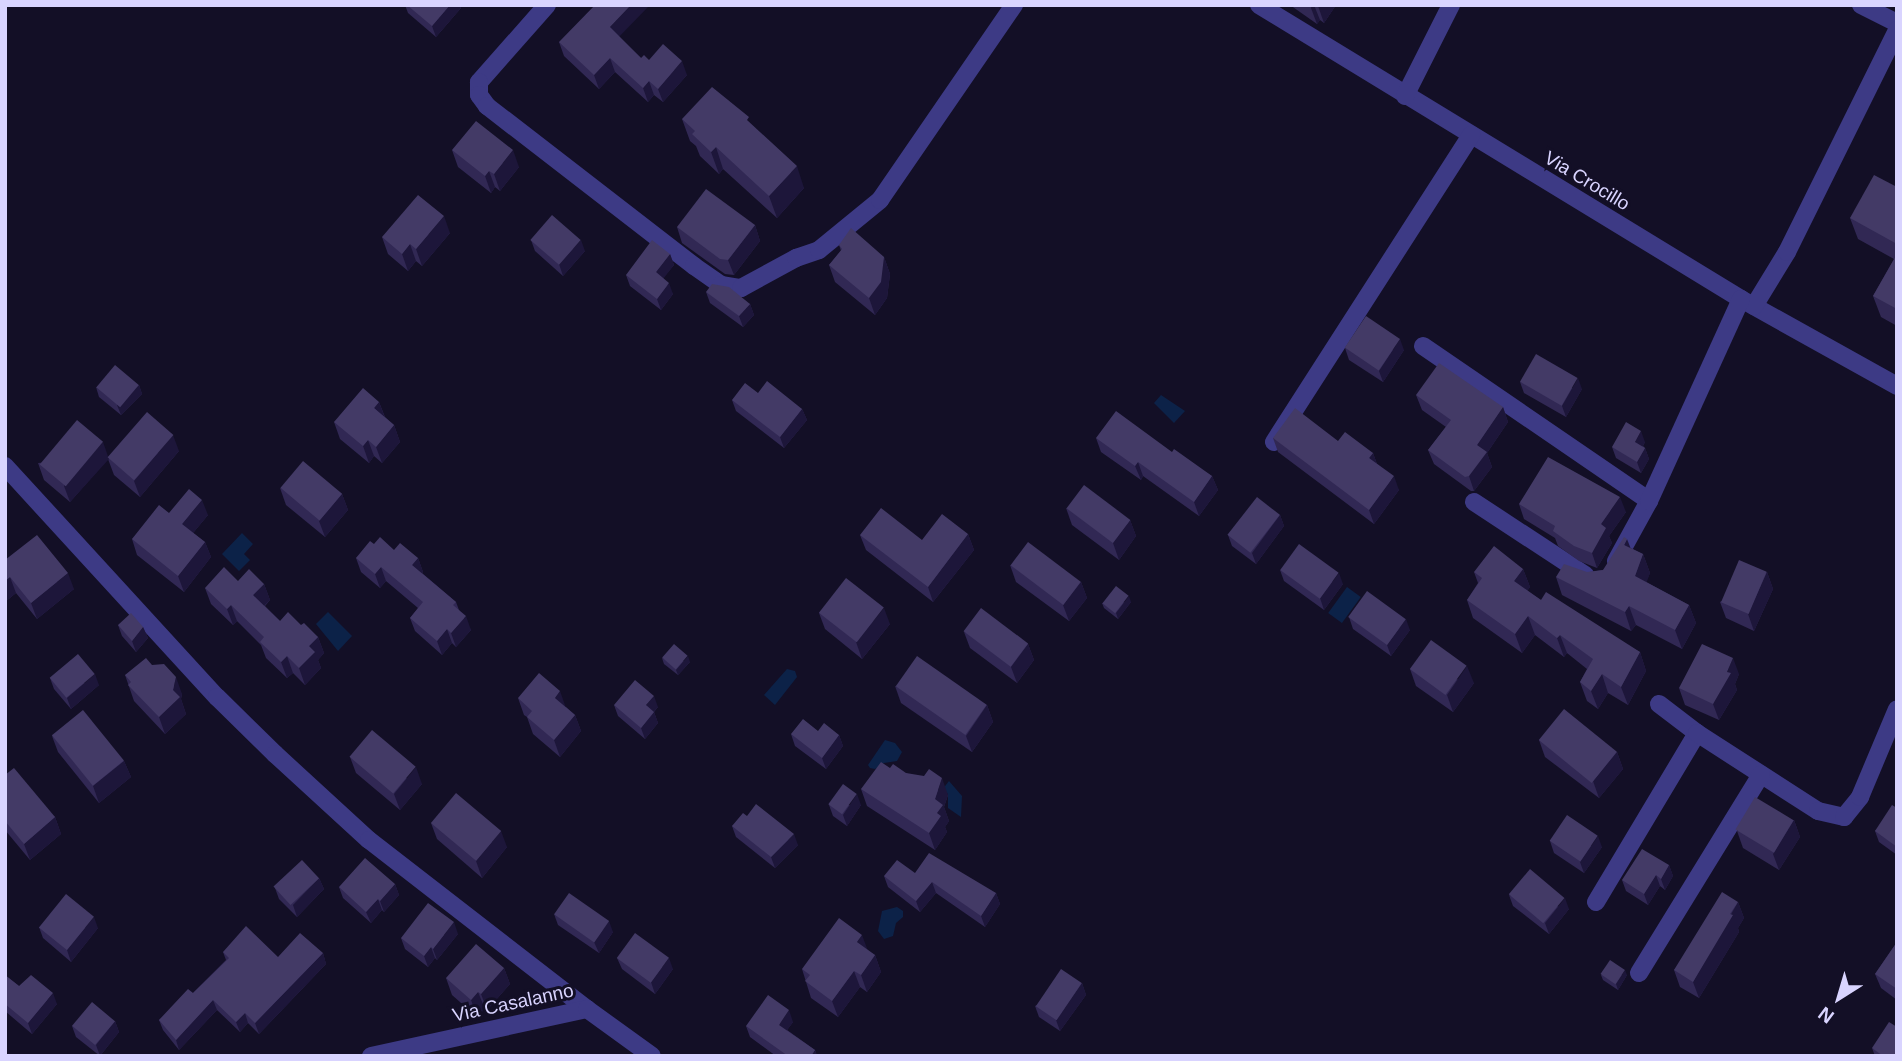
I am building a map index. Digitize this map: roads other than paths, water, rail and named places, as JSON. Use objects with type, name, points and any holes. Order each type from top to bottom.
[{"type":"street","points":[[547,5],[478,82],[479,95],[487,106],[694,266],[721,285],[741,288],[796,258],[818,250],[880,200],[1014,5]]},
{"type":"street","name":"Via Crocillo","points":[[1259,5],[1747,302],[1897,386]]},
{"type":"street","points":[[1405,96],[1451,5]]},
{"type":"street","points":[[1861,5],[1897,23]]},
{"type":"street","points":[[1474,502],[1574,571],[1597,580],[1604,579],[1649,501],[1747,302],[1787,252],[1897,30]]},
{"type":"street","points":[[1274,442],[1471,135]]},
{"type":"street","points":[[1423,346],[1649,501]]},
{"type":"street","points":[[5,466],[217,696],[275,754],[369,840],[587,1009]]},
{"type":"street","points":[[1659,704],[1697,733],[1818,811],[1844,817],[1860,797],[1897,709]]},
{"type":"street","points":[[1596,902],[1697,733]]},
{"type":"street","points":[[1639,973],[1761,775]]},
{"type":"street","name":"Via Casalanno","points":[[370,1056],[587,1009],[652,1056]]},
{"type":"water","points":[[1161,395],[1185,411],[1174,423],[1154,403]]},
{"type":"water","points":[[242,533],[253,544],[244,554],[250,560],[239,571],[222,554]]},
{"type":"water","points":[[1347,587],[1361,597],[1342,623],[1328,613]]},
{"type":"water","points":[[328,612],[352,636],[338,651],[316,624]]},
{"type":"water","points":[[787,669],[795,671],[797,677],[775,705],[764,695]]},
{"type":"water","points":[[885,740],[895,743],[902,752],[897,761],[884,763],[875,769],[870,768],[868,765]]},
{"type":"water","points":[[949,781],[962,796],[961,817],[948,808],[948,794],[942,790]]},
{"type":"water","points":[[897,907],[903,911],[903,917],[896,923],[893,936],[884,939],[878,931],[882,911]]}]
